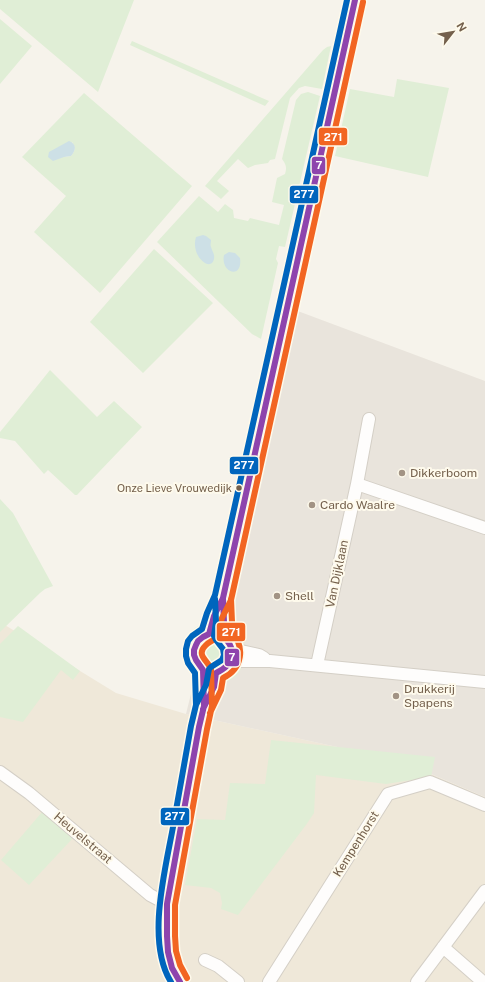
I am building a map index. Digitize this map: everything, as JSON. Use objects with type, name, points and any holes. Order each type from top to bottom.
[{"type":"main road","points":[[215,635],[224,622],[223,598],[355,0]]},
{"type":"main road","points":[[215,635],[226,639],[230,644],[232,655],[228,667],[222,671],[210,672],[198,666],[194,654],[198,641],[203,636],[215,635]]},
{"type":"main road","points":[[180,982],[172,967],[168,950],[167,904],[199,727],[204,706],[214,687],[210,672]]},
{"type":"main road","points":[[171,982],[172,967]]},
{"type":"street","name":"Van Dijklaan","points":[[317,665],[357,484],[369,419]]},
{"type":"street","points":[[357,484],[485,528]]},
{"type":"street","points":[[232,655],[270,661],[485,682]]},
{"type":"street","name":"Heuvelstraat","points":[[0,772],[29,793],[150,895],[167,904]]},
{"type":"street","name":"Kempenhorst","points":[[269,982],[388,794],[430,782],[485,805]]},
{"type":"street","points":[[417,982],[485,891]]},
{"type":"street","points":[[443,947],[483,982]]},
{"type":"street","points":[[205,960],[218,966],[238,982]]},
{"type":"shaded area","points":[[69,141],[72,142],[75,147],[71,156],[53,161],[48,157],[49,152]]},
{"type":"shaded area","points":[[203,235],[211,240],[211,246],[214,254],[212,263],[209,264],[205,263],[198,256],[196,250],[196,237]]},
{"type":"shaded area","points":[[229,252],[235,253],[240,258],[240,265],[238,269],[232,272],[225,266],[224,261],[224,255]]},
{"type":"shaded area","points":[[287,307],[485,381],[485,797],[401,761],[186,714]]},
{"type":"shaded area","points":[[0,622],[116,693],[186,714],[401,761],[485,797],[485,982],[0,982]]},
{"type":"green space","points":[[0,0],[134,0],[98,92],[0,9]]},
{"type":"green space","points":[[0,19],[32,46],[0,84]]},
{"type":"green space","points":[[132,41],[269,101],[265,106],[130,45]]},
{"type":"green space","points":[[331,46],[322,89],[305,86],[299,88],[290,98],[275,159],[270,160],[268,163],[255,165],[248,168],[238,159],[217,181],[229,191],[221,199],[205,186],[323,50]]},
{"type":"green space","points":[[397,79],[449,88],[428,177],[335,156],[350,89],[394,97]]},
{"type":"green space","points":[[308,92],[320,96],[285,247],[279,246],[276,259],[278,263],[261,339],[252,334],[157,242],[199,196],[218,212],[225,204],[233,210],[234,218],[248,221],[250,218],[279,225],[284,205],[272,202],[277,178],[286,172],[286,166],[282,159],[296,100],[301,94]]},
{"type":"green space","points":[[84,93],[192,186],[100,293],[34,232],[66,196],[22,157]],"holes":[[[72,142],[74,151],[71,156],[64,157]]]},
{"type":"green space","points":[[154,249],[213,303],[143,373],[90,322]]},
{"type":"green space","points":[[50,370],[97,417],[114,401],[142,427],[77,495],[75,495],[48,470],[44,474],[15,441],[0,438],[0,432]]},
{"type":"green space","points":[[0,499],[13,513],[53,586],[40,593],[0,632]]},
{"type":"green space","points":[[210,622],[209,627],[194,637],[190,646],[191,658],[198,673],[197,679],[186,667],[183,657],[183,646],[191,631],[204,623]]},
{"type":"green space","points":[[230,625],[239,634],[245,647],[239,644],[234,638]]},
{"type":"green space","points":[[18,626],[80,671],[73,680],[61,670],[23,722],[0,717],[0,644]]},
{"type":"green space","points":[[215,642],[223,645],[226,653],[223,661],[215,664],[207,661],[204,653],[207,645]]},
{"type":"green space","points":[[242,665],[241,669],[234,678],[227,682],[219,683],[223,676]]},
{"type":"green space","points":[[271,740],[435,757],[431,777],[386,784],[316,775],[314,813],[238,915],[221,909],[222,903],[220,893],[211,888],[185,885],[197,819],[225,820],[230,783],[265,784]]},
{"type":"green space","points":[[43,811],[74,837],[29,885],[1,860]]},
{"type":"transit line","name":"277","points":[[171,982],[164,966],[160,947],[159,927],[162,885],[196,705],[195,673],[188,663],[186,649],[188,641],[202,629],[215,595],[347,0]]},
{"type":"transit line","name":"7","points":[[180,982],[172,968],[168,952],[167,904],[204,706],[203,670],[196,660],[194,650],[198,641],[209,634],[214,616],[223,598],[355,0]]},
{"type":"transit line","name":"271","points":[[187,978],[180,965],[176,951],[175,905],[212,706],[211,669],[202,655],[202,652],[206,645],[216,638],[222,618],[231,600],[363,2]]},
{"type":"transit line","name":"277","points":[[196,705],[206,685],[209,669],[222,660],[224,655],[223,649],[214,636],[216,622],[215,599]]},
{"type":"transit line","name":"7","points":[[203,709],[214,687],[216,673],[227,665],[232,656],[230,646],[222,635],[224,622],[223,599]]},
{"type":"transit line","name":"271","points":[[210,713],[221,690],[223,678],[234,669],[240,657],[239,644],[231,632],[231,599]]},
{"type":"place","name":"Dikkerboom","points":[[402,473]]},
{"type":"place","name":"Onze Lieve Vrouwedijk","points":[[239,488]]},
{"type":"place","name":"Cardo Waalre","points":[[312,505]]},
{"type":"place","name":"Shell","points":[[277,596]]},
{"type":"place","name":"Drukkerij Spapens","points":[[396,696]]}]
